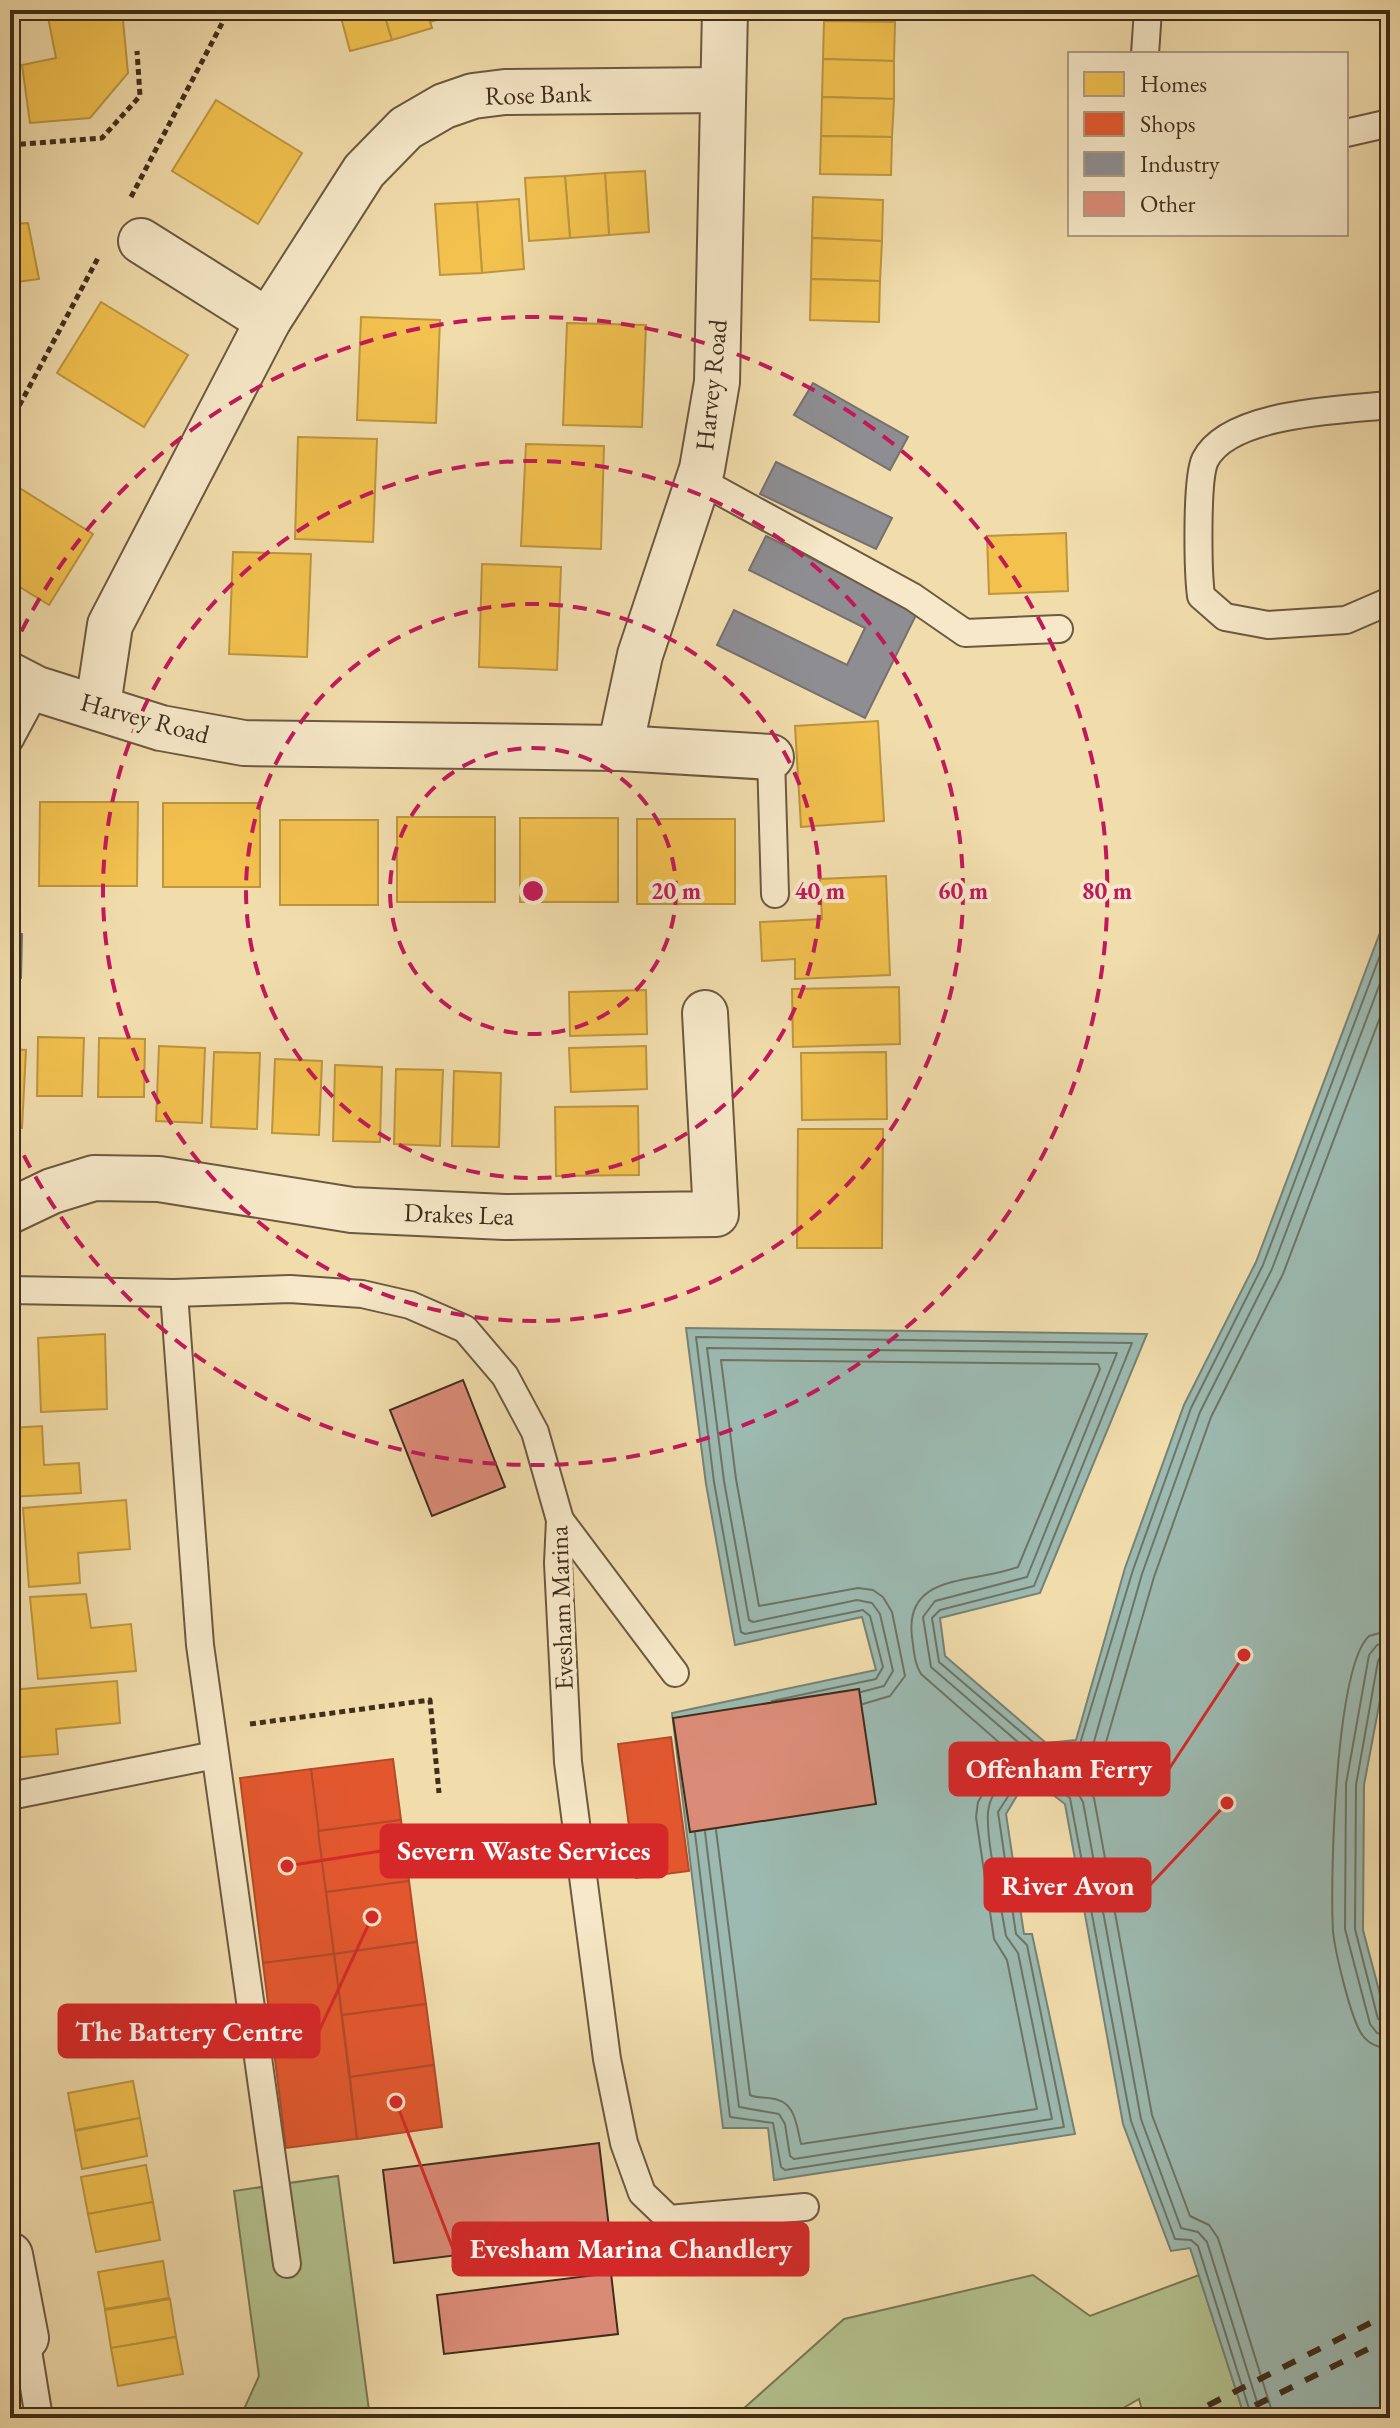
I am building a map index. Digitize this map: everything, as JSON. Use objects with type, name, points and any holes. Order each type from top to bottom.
[{"type":"street","name":"Harvey Road","points":[[620,748],[640,655],[699,480],[717,382],[725,10]]},
{"type":"street","name":"Rose Bank","points":[[98,705],[110,625],[268,321],[364,171],[406,128],[444,106],[473,96],[505,92],[723,90]]},
{"type":"street","points":[[141,241],[268,321]]},
{"type":"street","name":"Harvey Road","points":[[23,682],[161,728],[244,743],[620,748],[771,757]]},
{"type":"street","name":"Drakes Lea","points":[[10,1211],[52,1191],[94,1178],[159,1179],[352,1210],[505,1217],[716,1214],[705,1013]]},
{"type":"street","points":[[12,2269],[26,2338]]},
{"type":"lane","points":[[1145,52],[1148,10]]},
{"type":"lane","points":[[1348,133],[1390,123]]},
{"type":"lane","points":[[1390,405],[1271,418],[1227,439],[1205,461],[1197,558],[1201,596],[1225,617],[1268,625],[1346,620],[1390,601]]},
{"type":"lane","points":[[699,480],[913,597],[965,633],[1059,629]]},
{"type":"lane","points":[[10,739],[23,682]]},
{"type":"lane","points":[[771,757],[775,894]]},
{"type":"lane","name":"Evesham Marina","points":[[10,1290],[174,1293],[290,1289],[362,1294],[410,1305],[465,1329],[505,1376],[535,1432],[560,1520],[558,1563],[568,1762],[607,2059],[624,2143],[642,2193],[669,2219],[805,2207]]},
{"type":"lane","points":[[174,1293],[200,1645],[287,2264]]},
{"type":"lane","points":[[560,1520],[675,1673]]},
{"type":"lane","points":[[10,1796],[215,1755]]},
{"type":"lane","points":[[26,2338],[39,2418]]},
{"type":"path","points":[[10,145],[102,138],[140,96],[137,51]]},
{"type":"path","points":[[249,1724],[430,1700],[439,1793]]},
{"type":"green space","points":[[338,2176],[370,2418],[240,2418],[259,2376],[234,2191]]},
{"type":"green space","points":[[1033,2275],[1090,2316],[1199,2275],[1245,2418],[1144,2418],[1139,2399],[1106,2418],[733,2418],[844,2319]]},
{"type":"water","points":[[1390,906],[1390,1647],[1364,1785],[1363,1930],[1390,2032],[1390,2418],[1245,2418],[1190,2248],[1171,2251],[1123,2124],[1065,1804],[1044,1788],[1018,1794],[1006,1814],[1024,1934],[1032,1934],[1075,2134],[774,2180],[768,2128],[723,2128],[672,1713],[876,1670],[862,1617],[735,1645],[706,1484],[686,1328],[1147,1334],[1040,1593],[940,1618],[945,1656],[1046,1743],[1076,1740],[1125,1568],[1184,1405],[1256,1262]]},
{"type":"building: Homes","points":[[122,10],[128,73],[90,118],[30,123],[22,65],[56,58],[47,12]]},
{"type":"building: Homes","points":[[339,10],[383,10],[392,40],[350,51]]},
{"type":"building: Homes","points":[[383,10],[427,10],[432,28],[392,40]]},
{"type":"building: Homes","points":[[427,10],[467,10],[467,11],[430,22]]},
{"type":"building: Homes","points":[[824,10],[896,10],[895,22],[824,21]]},
{"type":"building: Homes","points":[[824,21],[895,22],[894,61],[823,59]]},
{"type":"building: Homes","points":[[823,59],[894,61],[894,99],[822,97]]},
{"type":"building: Homes","points":[[822,97],[894,99],[892,137],[821,136]]},
{"type":"building: Homes","points":[[216,100],[302,153],[258,224],[172,171]]},
{"type":"building: Homes","points":[[821,136],[892,137],[891,175],[820,174]]},
{"type":"building: Homes","points":[[645,171],[649,232],[609,235],[605,173]]},
{"type":"building: Homes","points":[[605,173],[609,235],[570,238],[565,176]]},
{"type":"building: Homes","points":[[565,176],[570,238],[529,241],[525,178]]},
{"type":"building: Homes","points":[[813,197],[883,200],[882,241],[812,238]]},
{"type":"building: Homes","points":[[519,199],[524,269],[482,273],[477,202]]},
{"type":"building: Homes","points":[[477,202],[482,273],[440,275],[435,204]]},
{"type":"building: Homes","points":[[28,223],[39,279],[10,283],[10,224]]},
{"type":"building: Homes","points":[[812,238],[882,241],[880,281],[811,279]]},
{"type":"building: Homes","points":[[811,279],[880,281],[879,322],[810,320]]},
{"type":"building: Homes","points":[[101,302],[188,355],[144,427],[57,373]]},
{"type":"building: Homes","points":[[361,317],[440,320],[436,423],[357,420]]},
{"type":"building: Homes","points":[[567,323],[646,325],[642,427],[563,425]]},
{"type":"building: Homes","points":[[298,437],[377,439],[373,542],[295,539]]},
{"type":"building: Homes","points":[[526,444],[604,446],[601,549],[521,546]]},
{"type":"building: Homes","points":[[10,482],[93,534],[49,605],[10,581]]},
{"type":"building: Homes","points":[[1066,533],[1068,591],[989,594],[987,536]]},
{"type":"building: Homes","points":[[233,552],[311,554],[307,657],[229,654]]},
{"type":"building: Homes","points":[[482,564],[561,567],[557,670],[479,667]]},
{"type":"building: Homes","points":[[878,721],[884,821],[801,827],[795,726]]},
{"type":"building: Homes","points":[[40,802],[138,802],[137,886],[39,886]]},
{"type":"building: Homes","points":[[163,803],[260,803],[260,887],[163,887]]},
{"type":"building: Homes","points":[[397,817],[495,817],[495,902],[397,902]]},
{"type":"building: Homes","points":[[520,818],[618,818],[618,902],[520,902]]},
{"type":"building: Homes","points":[[637,819],[735,819],[735,904],[637,904]]},
{"type":"building: Homes","points":[[280,820],[378,820],[378,905],[280,905]]},
{"type":"building: Homes","points":[[886,876],[890,975],[795,979],[795,959],[762,961],[760,922],[822,919],[820,879]]},
{"type":"building: Homes","points":[[899,987],[900,1044],[793,1047],[792,989]]},
{"type":"building: Homes","points":[[646,990],[647,1034],[570,1036],[569,992]]},
{"type":"building: Homes","points":[[38,1037],[84,1038],[82,1096],[37,1096]]},
{"type":"building: Homes","points":[[99,1038],[145,1039],[144,1097],[98,1097]]},
{"type":"building: Homes","points":[[159,1046],[205,1048],[202,1123],[156,1121]]},
{"type":"building: Homes","points":[[646,1046],[647,1089],[571,1092],[569,1048]]},
{"type":"building: Homes","points":[[10,1049],[26,1050],[22,1128],[10,1128]]},
{"type":"building: Homes","points":[[214,1052],[260,1053],[257,1129],[211,1127]]},
{"type":"building: Homes","points":[[886,1052],[887,1119],[802,1120],[801,1053]]},
{"type":"building: Homes","points":[[275,1059],[322,1061],[319,1135],[272,1133]]},
{"type":"building: Homes","points":[[335,1065],[382,1067],[380,1142],[333,1141]]},
{"type":"building: Homes","points":[[396,1069],[443,1070],[440,1146],[394,1144]]},
{"type":"building: Homes","points":[[454,1071],[501,1073],[499,1147],[452,1146]]},
{"type":"building: Homes","points":[[638,1106],[639,1175],[556,1176],[555,1107]]},
{"type":"building: Homes","points":[[798,1129],[883,1129],[882,1248],[797,1248]]},
{"type":"building: Homes","points":[[105,1334],[107,1409],[41,1412],[38,1338]]},
{"type":"building: Homes","points":[[42,1426],[44,1465],[79,1463],[81,1493],[10,1497],[10,1428]]},
{"type":"building: Homes","points":[[126,1500],[130,1549],[78,1553],[80,1583],[29,1587],[23,1508]]},
{"type":"building: Homes","points":[[86,1594],[91,1628],[131,1624],[136,1671],[38,1679],[30,1597]]},
{"type":"building: Homes","points":[[117,1681],[120,1723],[56,1729],[58,1754],[10,1758],[10,1690]]},
{"type":"building: Homes","points":[[133,2081],[140,2118],[75,2130],[68,2093]]},
{"type":"building: Homes","points":[[140,2118],[147,2156],[82,2169],[75,2131]]},
{"type":"building: Homes","points":[[146,2165],[153,2202],[88,2214],[81,2177]]},
{"type":"building: Homes","points":[[153,2202],[160,2240],[96,2252],[88,2214]]},
{"type":"building: Homes","points":[[163,2261],[169,2298],[105,2309],[98,2272]]},
{"type":"building: Homes","points":[[170,2299],[176,2337],[111,2348],[105,2310]]},
{"type":"building: Homes","points":[[176,2337],[183,2374],[118,2386],[111,2348]]},
{"type":"building: Homes","points":[[86,2411],[152,2416],[152,2418],[85,2418]]},
{"type":"building: Shops","points":[[671,1737],[689,1871],[636,1878],[618,1744]]},
{"type":"building: Shops","points":[[393,1759],[401,1820],[318,1831],[311,1769]]},
{"type":"building: Shops","points":[[311,1769],[334,1954],[263,1963],[240,1778]]},
{"type":"building: Shops","points":[[401,1820],[409,1881],[326,1892],[318,1831]]},
{"type":"building: Shops","points":[[409,1881],[417,1942],[334,1954],[326,1892]]},
{"type":"building: Shops","points":[[417,1942],[426,2004],[342,2015],[334,1954]]},
{"type":"building: Shops","points":[[334,1954],[357,2139],[286,2148],[263,1963]]},
{"type":"building: Shops","points":[[426,2004],[434,2065],[350,2077],[342,2015]]},
{"type":"building: Shops","points":[[434,2065],[442,2127],[357,2139],[350,2077]]},
{"type":"building: Industry","points":[[813,383],[908,437],[890,470],[794,415]]},
{"type":"building: Industry","points":[[776,462],[892,518],[876,549],[760,494]]},
{"type":"building: Industry","points":[[766,536],[918,611],[865,718],[717,645],[734,610],[847,665],[865,628],[749,570]]},
{"type":"building: Industry","points":[[10,934],[22,934],[21,978],[10,978]]},
{"type":"building: Other","points":[[463,1380],[505,1487],[432,1516],[390,1410]]},
{"type":"building: Other","points":[[859,1689],[876,1804],[690,1832],[673,1718]]},
{"type":"building: Other","points":[[599,2143],[610,2236],[394,2263],[383,2170]]},
{"type":"building: Other","points":[[611,2273],[618,2334],[444,2354],[437,2295]]},
{"type":"railway","points":[[1183,2418],[1390,2313]]},
{"type":"railway","points":[[1230,2418],[1390,2338]]},
{"type":"place","name":"Offenham Ferry","points":[[1244,1655]]},
{"type":"place","name":"River Avon","points":[[1227,1803]]},
{"type":"place","name":"Severn Waste Services","points":[[287,1866]]},
{"type":"place","name":"The Battery Centre","points":[[372,1917]]},
{"type":"place","name":"Evesham Marina Chandlery","points":[[396,2102]]}]
